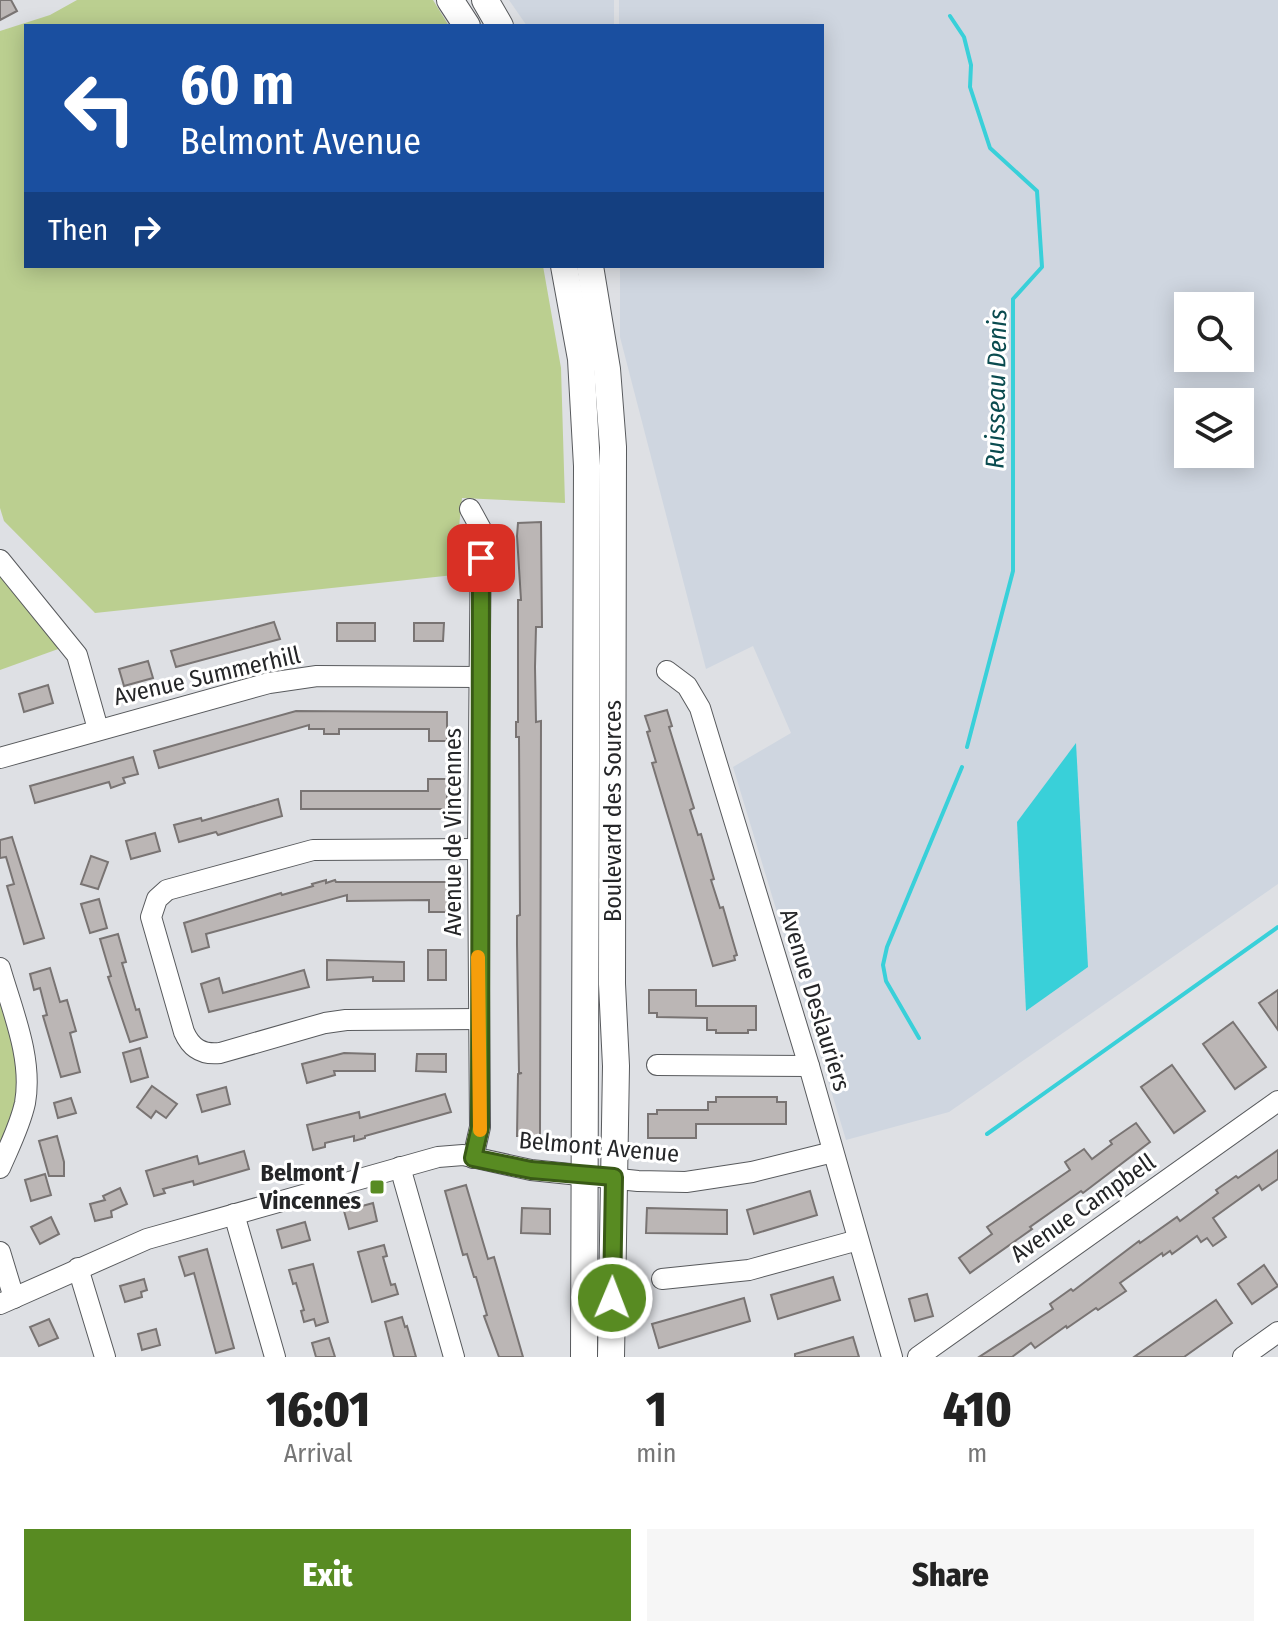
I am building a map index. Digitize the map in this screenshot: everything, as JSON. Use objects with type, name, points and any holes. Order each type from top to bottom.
[{"type":"main road","points":[[450,0],[466,24]]},
{"type":"main road","points":[[485,0],[499,24]]},
{"type":"main road","name":"Boulevard des Sources","points":[[564,268],[581,359],[587,448],[584,1357]]},
{"type":"main road","name":"Boulevard des Sources","points":[[590,268],[607,369],[613,447],[612,984],[616,1035],[611,1357]]},
{"type":"street","name":"Avenue de Vincennes","points":[[470,509],[481,529],[478,849],[480,1127],[473,1158]]},
{"type":"street","points":[[0,560],[77,655],[98,729]]},
{"type":"street","name":"Avenue Deslauriers","points":[[667,671],[687,686],[700,708],[809,1066],[892,1357]]},
{"type":"street","name":"Avenue Summerhill","points":[[0,758],[269,683],[317,676],[479,677]]},
{"type":"street","points":[[478,849],[336,848],[305,851],[167,890],[157,899],[151,917],[184,1032],[190,1044],[206,1053],[220,1053],[313,1026],[346,1020],[479,1019]]},
{"type":"street","points":[[0,968],[25,1059],[27,1081],[19,1124],[0,1168]]},
{"type":"street","points":[[657,1065],[809,1066]]},
{"type":"street","name":"Avenue Campbell","points":[[918,1357],[1278,1101]]},
{"type":"street","name":"Belmont Avenue","points":[[7,1301],[147,1239],[448,1155],[531,1170],[638,1181],[690,1181],[752,1172],[833,1152]]},
{"type":"street","points":[[400,1167],[454,1357]]},
{"type":"street","points":[[234,1214],[275,1357]]},
{"type":"street","points":[[662,1279],[749,1270],[858,1240]]},
{"type":"street","points":[[0,1252],[7,1301]]},
{"type":"street","points":[[78,1268],[105,1357]]},
{"type":"street","points":[[1243,1357],[1278,1332]]},
{"type":"shaded area","points":[[509,0],[614,0],[614,24],[526,24]]},
{"type":"shaded area","points":[[619,0],[1278,0],[1278,884],[949,1112],[846,1140],[733,767],[791,733],[753,646],[706,669],[620,337],[620,268],[824,268],[824,24],[619,24]]},
{"type":"green space","points":[[77,0],[433,0],[448,24],[24,24],[24,268],[543,268],[561,368],[565,503],[462,498],[454,575],[95,613],[4,521],[0,508],[0,31],[50,15]]},
{"type":"green space","points":[[0,576],[61,648],[0,670]]},
{"type":"green space","points":[[0,968],[25,1059],[0,1168]]},
{"type":"water","points":[[1076,743],[1088,967],[1026,1011],[1017,822]]},
{"type":"building","points":[[0,0],[11,0],[17,11],[0,20]]},
{"type":"building","points":[[541,522],[542,627],[536,627],[535,667],[536,722],[541,721],[540,1136],[517,1136],[518,1074],[522,1073],[519,1073],[517,944],[517,916],[520,915],[519,737],[516,737],[516,722],[518,600],[521,600],[517,536],[518,523]]},
{"type":"building","points":[[274,622],[280,639],[176,667],[171,651]]},
{"type":"building","points":[[337,623],[375,623],[375,641],[337,641]]},
{"type":"building","points":[[414,623],[444,623],[443,641],[414,641]]},
{"type":"building","points":[[148,661],[153,678],[124,686],[119,669]]},
{"type":"building","points":[[48,685],[53,703],[24,712],[19,694]]},
{"type":"building","points":[[667,710],[672,726],[669,727],[694,808],[690,810],[698,835],[701,834],[714,879],[711,880],[720,908],[723,907],[737,955],[734,956],[735,960],[713,966],[652,763],[656,762],[645,716]]},
{"type":"building","points":[[296,711],[447,712],[447,741],[429,741],[429,729],[339,729],[339,734],[324,734],[324,729],[309,729],[309,725],[159,768],[154,751]]},
{"type":"building","points":[[133,757],[138,774],[123,778],[125,783],[111,788],[109,782],[35,803],[30,786]]},
{"type":"building","points":[[428,779],[447,779],[447,809],[301,809],[301,791],[428,791]]},
{"type":"building","points":[[278,799],[282,816],[218,835],[216,832],[179,842],[174,825],[201,818],[202,821]]},
{"type":"building","points":[[155,833],[160,851],[131,859],[126,841]]},
{"type":"building","points":[[12,837],[44,938],[24,944],[7,886],[14,884],[6,857],[0,858],[0,840]]},
{"type":"building","points":[[91,856],[108,862],[98,889],[81,884]]},
{"type":"building","points":[[326,880],[326,883],[335,880],[447,882],[447,912],[429,912],[429,900],[347,901],[347,895],[206,934],[209,947],[192,952],[184,923]]},
{"type":"building","points":[[99,899],[107,928],[90,933],[81,904]]},
{"type":"building","points":[[118,934],[126,962],[122,963],[147,1037],[130,1042],[108,977],[111,976],[100,939]]},
{"type":"building","points":[[428,950],[446,950],[446,980],[428,980]]},
{"type":"building","points":[[327,960],[404,962],[404,981],[373,981],[373,977],[327,980]]},
{"type":"building","points":[[50,968],[60,1002],[67,1000],[76,1031],[70,1033],[80,1072],[61,1077],[43,1016],[47,1015],[40,988],[34,990],[30,974]]},
{"type":"building","points":[[304,970],[309,987],[209,1012],[201,984],[219,978],[223,993]]},
{"type":"building","points":[[649,990],[696,990],[696,1006],[756,1006],[756,1030],[716,1033],[716,1030],[707,1030],[707,1018],[657,1017],[657,1013],[649,1013]]},
{"type":"building","points":[[1278,990],[1278,1030],[1259,1003]]},
{"type":"building","points":[[1233,1022],[1266,1067],[1235,1089],[1203,1044]]},
{"type":"building","points":[[140,1048],[148,1077],[131,1082],[123,1053]]},
{"type":"building","points":[[344,1053],[375,1054],[375,1071],[334,1071],[335,1075],[307,1083],[302,1064]]},
{"type":"building","points":[[417,1054],[446,1054],[446,1072],[416,1071]]},
{"type":"building","points":[[1172,1065],[1205,1111],[1174,1133],[1141,1087]]},
{"type":"building","points":[[152,1086],[177,1104],[166,1118],[156,1111],[151,1118],[137,1107]]},
{"type":"building","points":[[226,1087],[230,1104],[202,1112],[197,1095]]},
{"type":"building","points":[[445,1094],[451,1112],[354,1141],[354,1136],[325,1143],[325,1147],[313,1150],[307,1125],[359,1112],[360,1118]]},
{"type":"building","points":[[716,1097],[777,1097],[777,1102],[786,1102],[786,1124],[696,1124],[696,1138],[648,1138],[648,1114],[657,1114],[657,1110],[708,1110],[708,1102],[716,1102]]},
{"type":"building","points":[[71,1098],[76,1113],[58,1118],[54,1103]]},
{"type":"building","points":[[1136,1123],[1150,1142],[970,1273],[959,1258],[992,1234],[987,1227],[1070,1170],[1065,1162],[1084,1149],[1092,1159],[1112,1144],[1110,1141]]},
{"type":"building","points":[[57,1136],[64,1162],[64,1176],[49,1176],[39,1141]]},
{"type":"building","points":[[1278,1150],[1278,1179],[1262,1190],[1259,1185],[1213,1218],[1226,1237],[1213,1246],[1207,1238],[1201,1242],[1197,1236],[1172,1254],[1170,1251],[1163,1256],[1162,1253],[1120,1283],[1126,1291],[1035,1348],[1031,1343],[1012,1357],[979,1357],[1053,1309],[1050,1304],[1071,1289],[1073,1291],[1139,1241],[1177,1217],[1180,1221],[1218,1193],[1216,1190]]},
{"type":"building","points":[[244,1151],[249,1169],[194,1185],[193,1181],[163,1189],[165,1193],[154,1196],[146,1171],[197,1156],[199,1164]]},
{"type":"building","points":[[45,1174],[51,1195],[31,1201],[25,1180]]},
{"type":"building","points":[[466,1185],[488,1259],[494,1257],[523,1357],[499,1357],[484,1316],[487,1315],[476,1277],[467,1254],[463,1255],[445,1191]]},
{"type":"building","points":[[120,1188],[127,1204],[111,1211],[112,1217],[95,1221],[90,1204],[105,1200],[103,1196]]},
{"type":"building","points":[[810,1191],[817,1215],[754,1234],[747,1210]]},
{"type":"building","points":[[373,1203],[377,1221],[349,1229],[344,1211]]},
{"type":"building","points":[[522,1208],[550,1209],[550,1234],[521,1233]]},
{"type":"building","points":[[647,1208],[727,1210],[727,1234],[646,1233]]},
{"type":"building","points":[[51,1217],[59,1234],[40,1244],[31,1227]]},
{"type":"building","points":[[305,1222],[310,1240],[282,1248],[277,1230]]},
{"type":"building","points":[[384,1245],[387,1256],[383,1257],[391,1285],[395,1284],[398,1294],[372,1302],[358,1252]]},
{"type":"building","points":[[207,1249],[234,1348],[216,1353],[194,1273],[185,1276],[179,1257]]},
{"type":"building","points":[[313,1264],[328,1322],[316,1326],[314,1319],[304,1322],[301,1311],[304,1310],[289,1270]]},
{"type":"building","points":[[1264,1265],[1278,1286],[1252,1304],[1238,1284]]},
{"type":"building","points":[[833,1277],[840,1300],[778,1319],[771,1295]]},
{"type":"building","points":[[144,1279],[147,1290],[141,1292],[142,1297],[125,1302],[120,1286]]},
{"type":"building","points":[[927,1294],[933,1316],[915,1321],[909,1299]]},
{"type":"building","points":[[744,1298],[750,1321],[659,1348],[652,1324]]},
{"type":"building","points":[[1216,1300],[1232,1323],[1184,1357],[1134,1357]]},
{"type":"building","points":[[402,1317],[416,1357],[394,1357],[385,1322]]},
{"type":"building","points":[[49,1319],[58,1338],[39,1346],[30,1327]]},
{"type":"building","points":[[156,1329],[160,1345],[142,1350],[138,1334]]},
{"type":"building","points":[[853,1337],[859,1357],[795,1357],[795,1354]]},
{"type":"building","points":[[329,1338],[335,1357],[316,1357],[312,1343]]},
{"type":"waterway","name":"Ruisseau Denis","points":[[950,16],[964,37],[971,65],[970,87],[990,148],[1037,191],[1042,267],[1013,299],[1013,571],[967,747]]},
{"type":"waterway","name":"Ruisseau Denis","points":[[919,1038],[886,981],[883,965],[887,947],[962,767]]},
{"type":"waterway","points":[[987,1134],[1278,927]]},
{"type":"slow traffic","points":[[478,957],[480,1130]]},
{"type":"place","name":"Belmont / Vincennes","points":[[377,1187]]},
{"type":"route","points":[[481,558],[478,849],[480,1127],[473,1158],[531,1170],[614,1177],[612,1298]]}]
